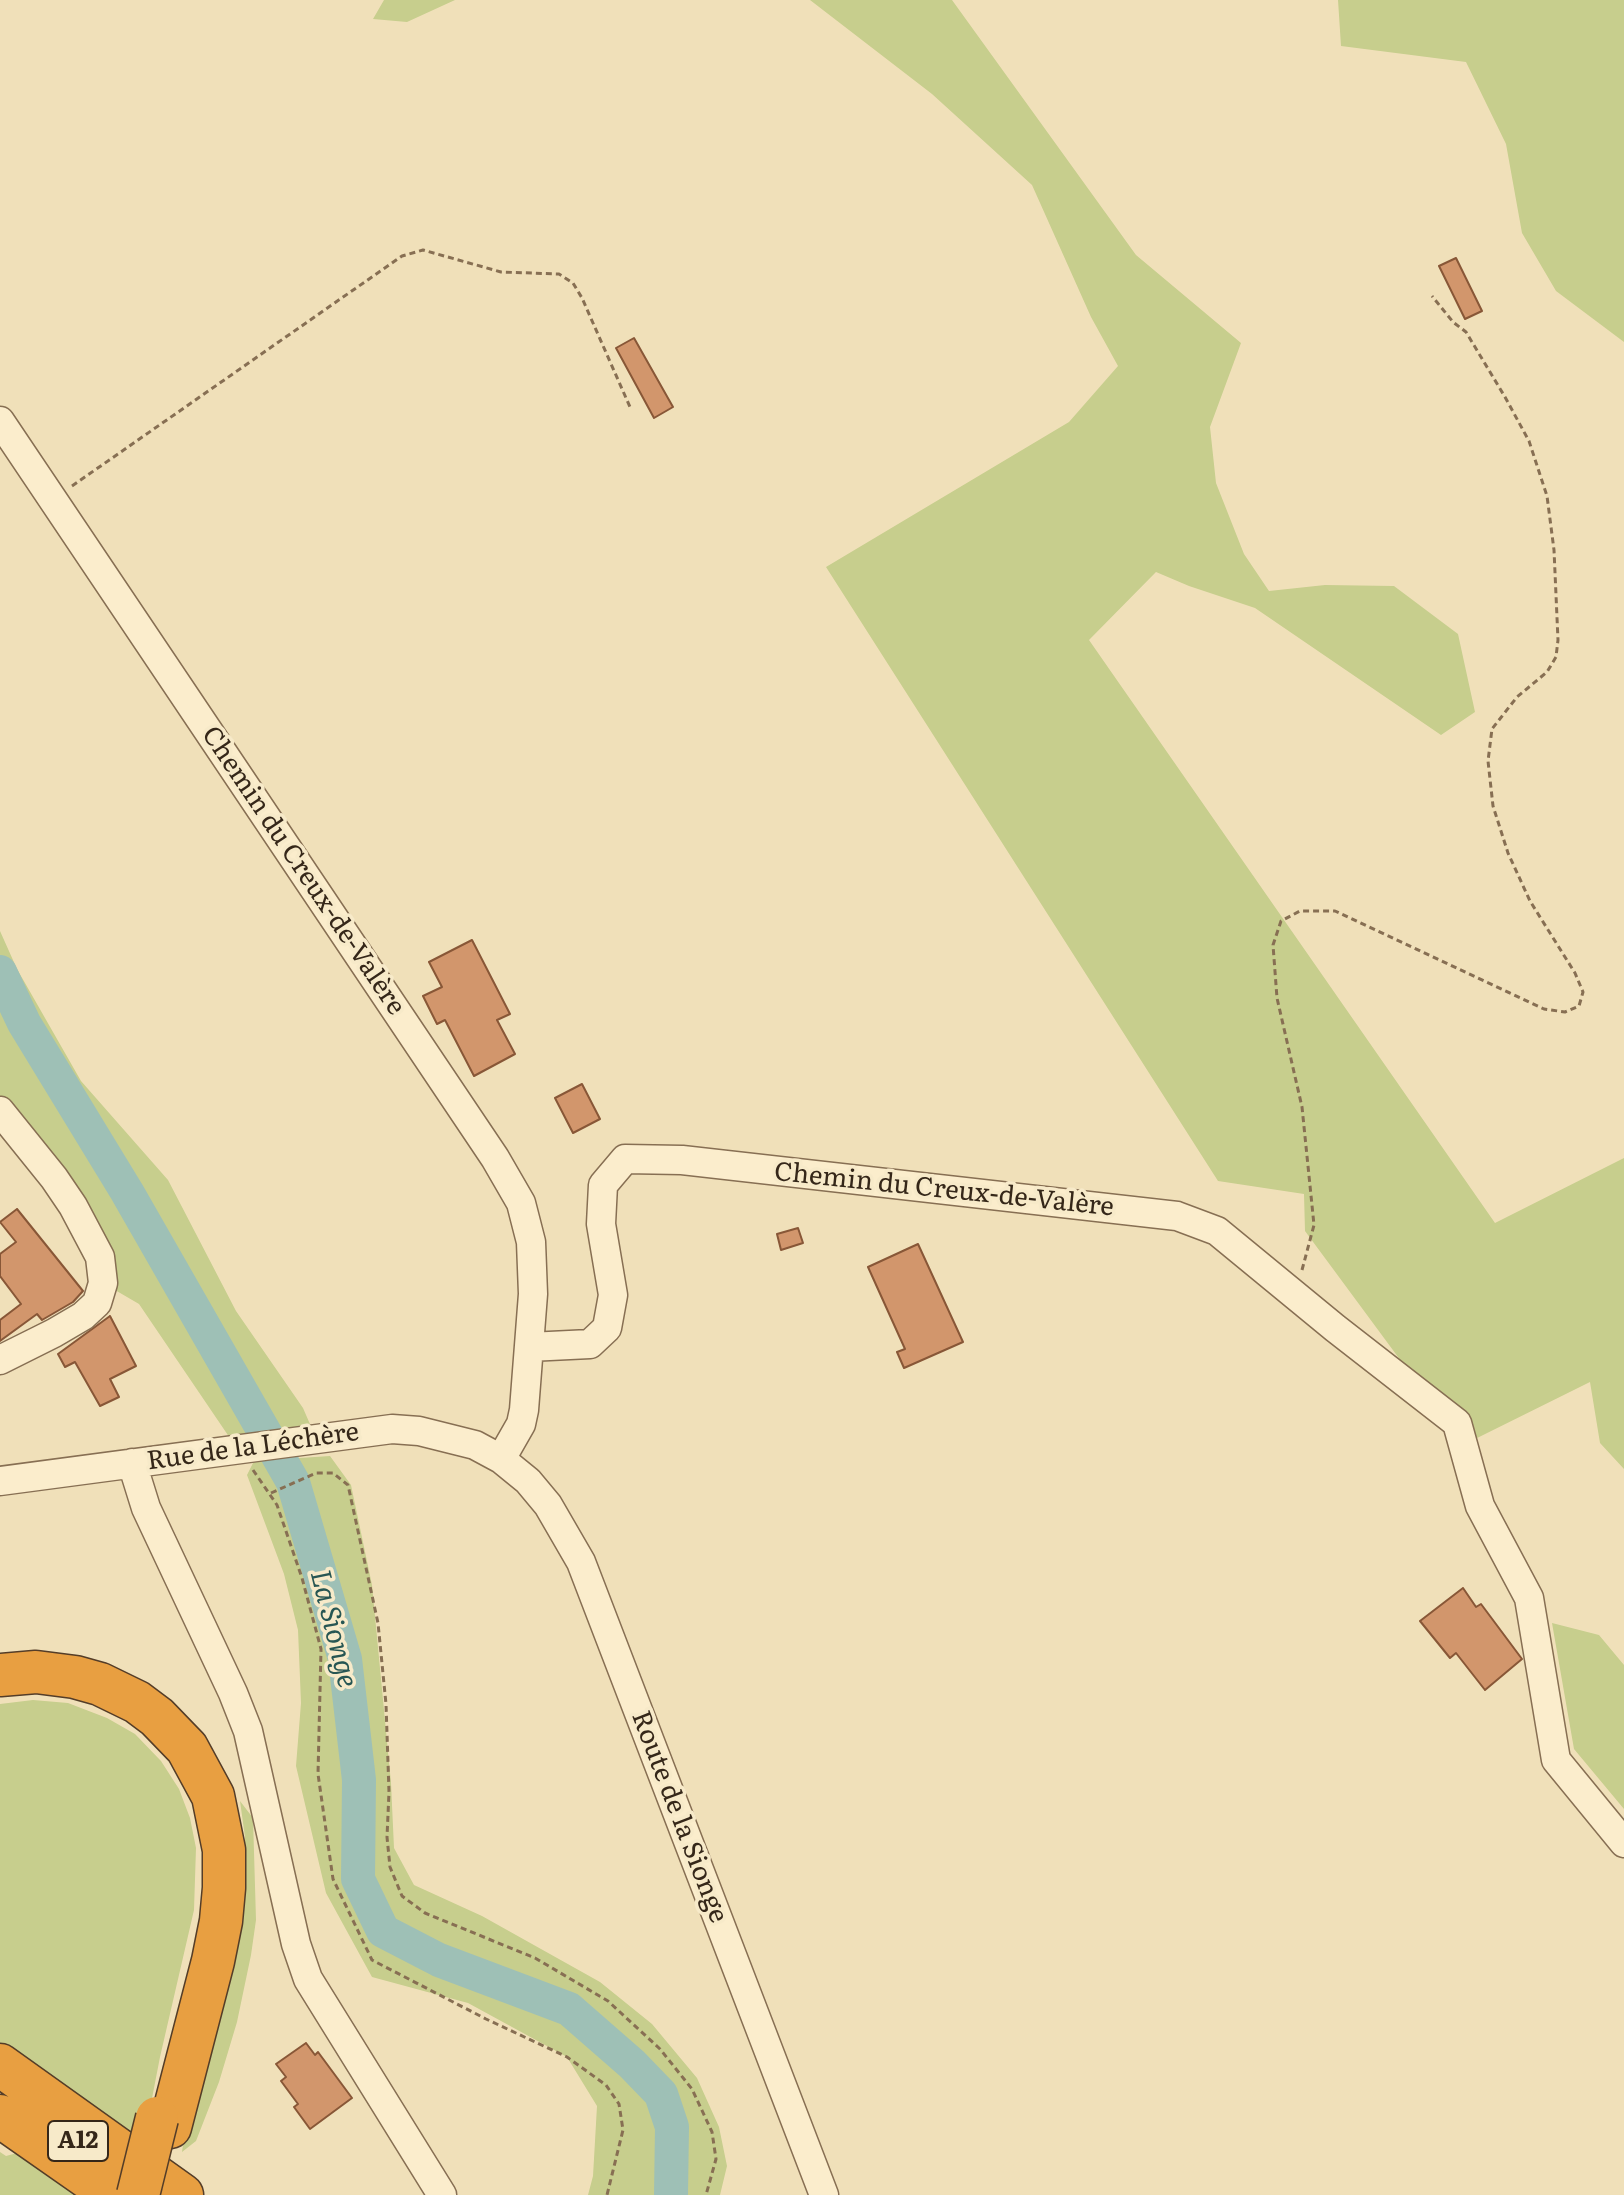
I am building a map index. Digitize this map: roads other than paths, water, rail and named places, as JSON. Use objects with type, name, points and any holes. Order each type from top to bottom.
[{"type":"highway","points":[[0,1675],[36,1672],[75,1677],[100,1684],[137,1702],[169,1728],[187,1748],[213,1796],[224,1850],[221,1921],[213,1961],[164,2122],[138,2195]]},
{"type":"highway","points":[[0,1692],[53,1689],[80,1694],[116,1709],[140,1724],[171,1754],[198,1804],[208,1849],[206,1905],[164,2122],[155,2195]]},
{"type":"highway","points":[[0,2065],[182,2195]]},
{"type":"highway","name":"A12","points":[[0,2087],[155,2195]]},
{"type":"highway","name":"A12","points":[[0,2116],[113,2195]]},
{"type":"street","name":"Chemin du Creux-de-Valère","points":[[0,421],[495,1158],[521,1203],[531,1242],[533,1294],[529,1347],[521,1424],[501,1459]]},
{"type":"street","points":[[0,1111],[54,1178],[95,1247],[103,1283],[93,1308],[54,1333],[0,1360]]},
{"type":"street","name":"Chemin du Creux-de-Valère","points":[[529,1347],[590,1344],[607,1328],[613,1295],[601,1224],[603,1185],[625,1159],[682,1160],[1177,1216],[1217,1231],[1457,1423],[1480,1506],[1529,1598],[1556,1760],[1624,1843]]},
{"type":"street","name":"Rue de la Léchère","points":[[0,1481],[392,1429],[419,1431],[475,1445],[501,1459]]},
{"type":"street","name":"Route de la Sionge","points":[[501,1459],[528,1481],[548,1505],[581,1562],[824,2195]]},
{"type":"street","points":[[132,1463],[146,1508],[248,1731],[296,1944],[308,1979],[442,2195]]},
{"type":"waterway","name":"La Sionge","points":[[0,972],[24,1023],[127,1192],[293,1482],[345,1659],[359,1780],[358,1879],[383,1931],[439,1960],[569,2009],[632,2064],[661,2094],[672,2127],[671,2195]]}]
